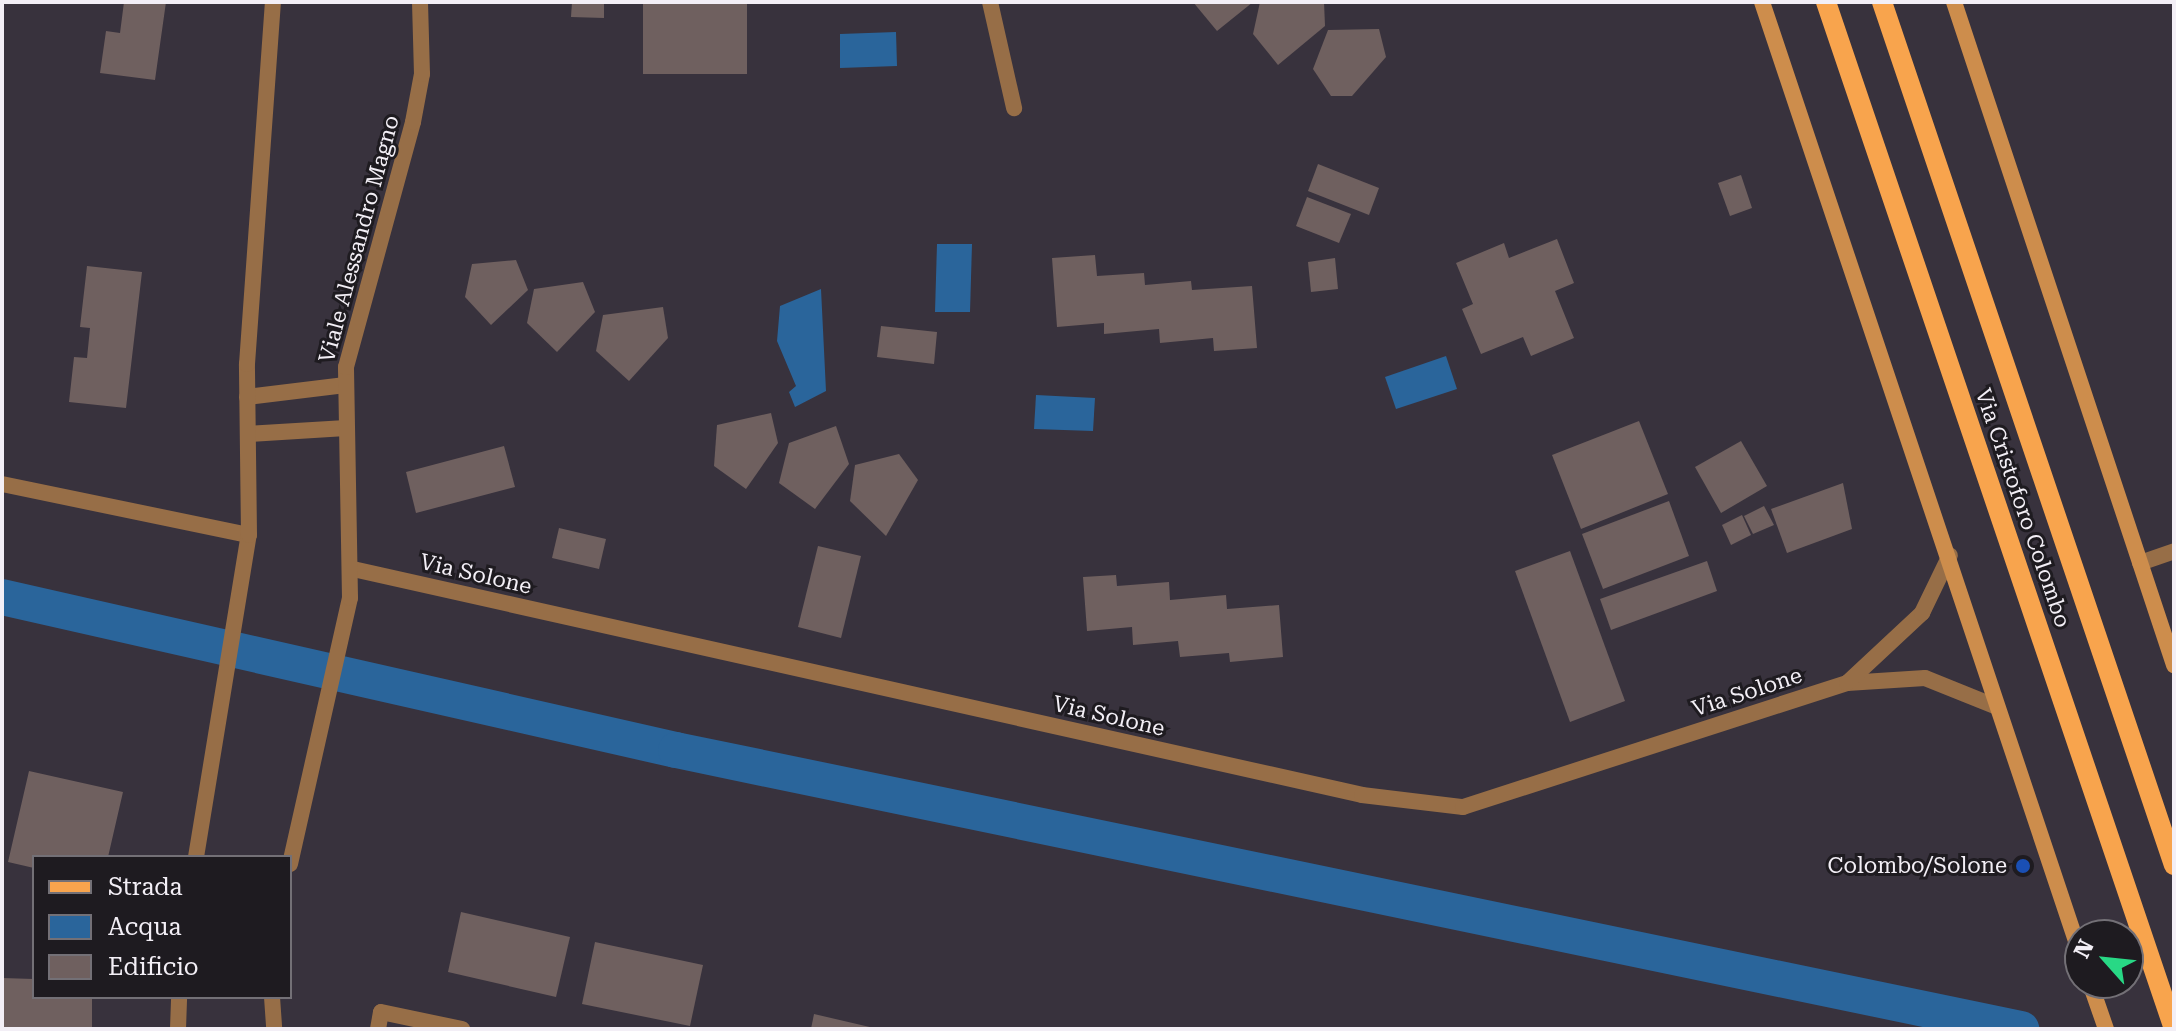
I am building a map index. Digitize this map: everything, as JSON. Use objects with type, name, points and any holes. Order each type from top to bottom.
[{"type":"main road","name":"Via Cristoforo Colombo","points":[[1826,2],[2174,1029]]},
{"type":"main road","name":"Via Cristoforo Colombo","points":[[1882,2],[2174,865]]},
{"type":"street","points":[[196,855],[249,535],[247,397],[273,2]]},
{"type":"street","name":"Viale Alessandro Magno","points":[[292,856],[350,598],[353,569],[345,385],[364,291],[418,97],[420,2]]},
{"type":"street","points":[[990,2],[1014,108]]},
{"type":"street","points":[[1762,2],[1950,555],[2069,919]]},
{"type":"street","points":[[1954,2],[2174,665]]},
{"type":"street","points":[[247,397],[345,385]]},
{"type":"street","points":[[248,434],[346,428]]},
{"type":"street","points":[[2,484],[249,535]]},
{"type":"street","points":[[2140,563],[2174,551]]},
{"type":"street","points":[[1847,683],[1922,613],[1950,555]]},
{"type":"street","name":"Via Solone","points":[[353,569],[1362,795],[1463,807],[1847,683]]},
{"type":"street","points":[[1847,683],[1925,678],[1997,707]]},
{"type":"street","points":[[178,1029],[179,999]]},
{"type":"street","points":[[272,999],[274,1029]]},
{"type":"street","points":[[2096,999],[2106,1029]]},
{"type":"street","points":[[378,1029],[381,1012],[462,1029]]},
{"type":"water","points":[[896,32],[897,66],[840,68],[840,34]]},
{"type":"water","points":[[937,244],[972,244],[970,312],[935,312]]},
{"type":"water","points":[[821,289],[826,391],[795,407],[789,392],[796,386],[777,341],[780,306]]},
{"type":"water","points":[[1446,356],[1457,389],[1396,409],[1385,377]]},
{"type":"water","points":[[1036,395],[1095,398],[1093,431],[1034,429]]},
{"type":"building","points":[[124,2],[166,2],[155,80],[100,73],[106,31],[120,33]]},
{"type":"building","points":[[572,2],[604,2],[604,18],[571,17]]},
{"type":"building","points":[[643,2],[747,2],[747,74],[643,74]]},
{"type":"building","points":[[1193,2],[1253,2],[1217,31]]},
{"type":"building","points":[[1260,2],[1324,2],[1325,26],[1278,65],[1253,34]]},
{"type":"building","points":[[1379,29],[1386,57],[1352,96],[1331,96],[1313,69],[1328,30]]},
{"type":"building","points":[[1318,164],[1379,188],[1369,215],[1308,191]]},
{"type":"building","points":[[1741,175],[1752,208],[1730,216],[1718,183]]},
{"type":"building","points":[[1307,197],[1351,214],[1339,243],[1296,226]]},
{"type":"building","points":[[1557,239],[1574,283],[1555,291],[1574,338],[1531,356],[1523,337],[1481,354],[1462,309],[1473,304],[1456,263],[1504,243],[1509,258]]},
{"type":"building","points":[[1095,255],[1097,276],[1144,273],[1145,285],[1191,281],[1192,290],[1252,286],[1257,348],[1214,351],[1213,338],[1160,343],[1159,329],[1104,334],[1104,323],[1057,327],[1052,258]]},
{"type":"building","points":[[1335,258],[1338,289],[1311,292],[1308,262]]},
{"type":"building","points":[[516,260],[528,290],[491,325],[465,297],[472,264]]},
{"type":"building","points":[[87,266],[142,272],[126,408],[69,402],[74,357],[87,358],[90,328],[80,327]]},
{"type":"building","points":[[583,282],[595,312],[557,352],[527,323],[534,289]]},
{"type":"building","points":[[663,307],[668,338],[629,381],[596,351],[603,315]]},
{"type":"building","points":[[881,326],[937,332],[934,364],[877,357]]},
{"type":"building","points":[[771,413],[778,443],[746,489],[714,466],[717,425]]},
{"type":"building","points":[[1639,421],[1668,494],[1581,529],[1552,455]]},
{"type":"building","points":[[836,426],[849,464],[815,509],[779,483],[789,443]]},
{"type":"building","points":[[1741,441],[1767,486],[1721,513],[1695,467]]},
{"type":"building","points":[[504,446],[515,487],[416,513],[406,472]]},
{"type":"building","points":[[899,454],[918,480],[886,536],[850,501],[855,465]]},
{"type":"building","points":[[1843,483],[1852,529],[1787,553],[1771,509]]},
{"type":"building","points":[[1669,501],[1689,556],[1603,589],[1582,534]]},
{"type":"building","points":[[1764,506],[1774,525],[1753,534],[1744,516]]},
{"type":"building","points":[[1742,515],[1751,535],[1731,545],[1722,525]]},
{"type":"building","points":[[559,528],[606,539],[599,569],[552,558]]},
{"type":"building","points":[[818,546],[861,556],[841,638],[798,627]]},
{"type":"building","points":[[1570,551],[1625,701],[1570,722],[1515,571]]},
{"type":"building","points":[[1707,561],[1717,591],[1611,630],[1600,599]]},
{"type":"building","points":[[1116,575],[1117,586],[1169,582],[1170,600],[1226,595],[1227,609],[1279,605],[1283,657],[1230,662],[1229,653],[1180,657],[1178,641],[1133,645],[1132,627],[1087,631],[1083,577]]},
{"type":"building","points":[[29,771],[123,792],[108,855],[32,855],[32,868],[8,862]]},
{"type":"building","points":[[461,912],[570,937],[556,997],[448,972]]},
{"type":"building","points":[[595,942],[703,965],[690,1026],[582,1004]]},
{"type":"building","points":[[2,978],[32,979],[32,999],[92,999],[92,1029],[2,1029]]},
{"type":"building","points":[[814,1014],[874,1028],[874,1029],[811,1029]]},
{"type":"waterway","points":[[2,597],[676,750],[2021,1029]]},
{"type":"place","name":"Colombo/Solone","points":[[2023,866]]}]
